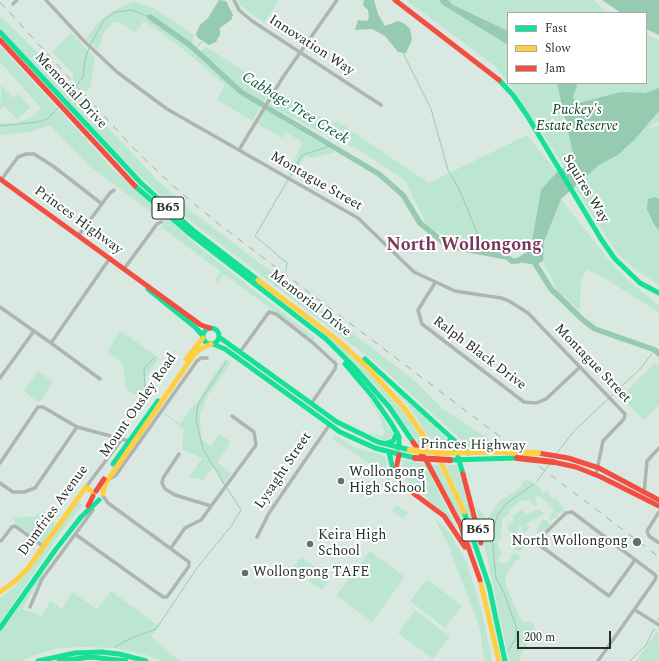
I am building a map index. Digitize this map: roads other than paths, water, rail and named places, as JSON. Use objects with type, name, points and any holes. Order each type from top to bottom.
[{"type":"main road","name":"Squires Way","points":[[395,0],[496,76],[519,103],[601,239],[616,259],[635,279],[652,291],[659,293]]},
{"type":"main road","name":"Memorial Drive","points":[[0,32],[128,180],[167,214],[321,336],[354,367],[378,393],[404,426],[426,460],[460,524],[478,572],[490,617],[499,661]]},
{"type":"main road","name":"Memorial Drive","points":[[0,40],[52,93]]},
{"type":"main road","name":"Memorial Drive","points":[[71,114],[141,183],[194,231],[301,310],[340,342],[371,371],[392,394],[417,426],[438,458],[458,495],[473,533],[489,586],[505,661]]},
{"type":"main road","name":"Princes Highway","points":[[0,179],[201,325],[210,328]]},
{"type":"main road","name":"Princes Highway","points":[[142,282],[159,299],[195,327],[203,337]]},
{"type":"main road","name":"B65","points":[[301,310],[354,349],[468,453]]},
{"type":"main road","name":"B65","points":[[291,313],[348,367],[373,397],[397,434],[399,451],[396,469],[401,484],[441,514],[466,548],[478,572]]},
{"type":"main road","points":[[210,328],[217,330],[219,337],[218,341],[212,344],[206,342],[203,337],[205,331],[210,328]]},
{"type":"main road","name":"Mount Ousley Road","points":[[98,496],[129,441],[203,337]]},
{"type":"main road","name":"Princes Highway","points":[[219,337],[309,403],[331,422],[360,442],[389,452],[410,450],[446,453],[474,459],[517,458],[553,462],[597,472],[659,506]]},
{"type":"main road","name":"Princes Highway","points":[[212,344],[225,349],[302,406],[331,422],[415,458],[450,460],[468,453],[504,452],[538,453],[563,457],[659,500]]},
{"type":"main road","name":"Mount Ousley Road","points":[[0,628],[70,527],[89,504],[98,496],[183,370],[198,350],[212,344]]},
{"type":"main road","points":[[302,406],[309,403]]},
{"type":"main road","name":"B65","points":[[441,429],[458,456],[481,544],[489,586]]},
{"type":"main road","points":[[384,444],[394,441],[397,434]]},
{"type":"main road","points":[[389,452],[395,478],[400,488],[453,529]]},
{"type":"main road","points":[[462,474],[466,464],[474,459]]},
{"type":"main road","points":[[86,487],[98,496]]},
{"type":"main road","name":"Dumfries Avenue","points":[[0,592],[14,582],[28,568],[86,487]]},
{"type":"main road","points":[[38,661],[76,653],[101,652],[119,654],[146,661]]},
{"type":"main road","points":[[59,661],[91,657],[126,661]]},
{"type":"street","points":[[13,4],[17,0]]},
{"type":"street","name":"Montague Street","points":[[46,0],[85,42],[117,72],[167,109],[358,218],[408,269],[435,283],[455,291],[501,298],[519,307],[528,314],[624,413],[624,419],[603,441],[597,472]]},
{"type":"street","name":"Innovation Way","points":[[234,0],[239,10],[252,21],[381,106]]},
{"type":"street","points":[[239,150],[275,90],[336,0]]},
{"type":"street","points":[[0,179],[18,157],[26,154],[34,154],[42,158],[102,204]]},
{"type":"street","points":[[78,236],[110,193],[114,190]]},
{"type":"street","points":[[124,269],[157,224],[161,222]]},
{"type":"street","points":[[51,343],[110,258]]},
{"type":"street","name":"Ralph Black Drive","points":[[435,283],[418,310],[422,324],[524,402],[536,403],[546,400],[580,367]]},
{"type":"street","points":[[0,307],[100,379]]},
{"type":"street","points":[[240,353],[269,312],[276,314],[312,342],[336,364],[335,369],[309,403]]},
{"type":"street","points":[[0,378],[34,331]]},
{"type":"street","name":"Mount Ousley Road","points":[[108,480],[116,475],[198,359],[207,358]]},
{"type":"street","name":"Mount Ousley Road","points":[[183,370],[185,377]]},
{"type":"street","points":[[0,463],[38,407],[43,407],[77,427],[129,441]]},
{"type":"street","points":[[171,548],[185,528],[201,520],[256,445],[254,432],[232,416]]},
{"type":"street","name":"Lysaght Street","points":[[256,537],[269,513],[331,422]]},
{"type":"street","points":[[0,490],[2,484],[13,492],[24,492],[35,488],[77,427]]},
{"type":"street","name":"Dumfries Avenue","points":[[86,487],[122,440]]},
{"type":"street","points":[[644,493],[648,460],[659,448]]},
{"type":"street","points":[[0,454],[4,457]]},
{"type":"street","points":[[179,454],[163,478],[162,483],[165,489],[175,495],[211,506]]},
{"type":"street","points":[[75,534],[163,597],[167,597],[189,566],[189,562],[171,548],[98,496]]},
{"type":"street","points":[[30,607],[42,579],[93,510]]},
{"type":"street","points":[[598,661],[656,578],[654,574],[572,512],[566,513],[537,542],[609,596],[635,560]]},
{"type":"street","points":[[659,512],[648,528],[647,532],[659,543]]},
{"type":"street","points":[[1,541],[12,527],[15,526],[43,546]]},
{"type":"street","points":[[635,610],[659,625]]},
{"type":"waterway","name":"Cabbage Tree Creek","points":[[90,45],[104,20],[115,12],[132,10],[150,17]]},
{"type":"waterway","name":"Cabbage Tree Creek","points":[[150,17],[190,45],[241,92],[379,174],[403,195],[420,223],[442,241],[459,248],[507,257],[512,261],[518,261]]},
{"type":"waterway","points":[[195,49],[202,41]]},
{"type":"waterway","name":"Cabbage Tree Creek","points":[[67,98],[83,77],[85,60],[89,48]]},
{"type":"waterway","points":[[403,53],[431,109],[448,170],[459,189],[485,252]]},
{"type":"waterway","name":"Cabbage Tree Creek","points":[[0,126],[38,122],[47,119],[58,108]]},
{"type":"waterway","points":[[290,177],[302,155],[333,145]]},
{"type":"waterway","points":[[286,271],[287,263],[255,236],[288,180]]},
{"type":"waterway","points":[[536,258],[536,265],[551,289],[583,320],[595,329],[655,350],[659,354]]},
{"type":"waterway","points":[[275,286],[282,277]]},
{"type":"waterway","points":[[556,454],[574,431],[640,369],[655,350]]},
{"type":"waterway","points":[[145,387],[144,369],[155,357]]},
{"type":"waterway","points":[[225,485],[203,449],[196,419],[198,404],[227,361]]},
{"type":"waterway","points":[[146,390],[147,401]]},
{"type":"waterway","points":[[537,481],[549,465]]},
{"type":"waterway","points":[[508,652],[516,637],[516,626],[504,593],[496,578],[492,535],[497,516],[507,503],[534,484]]},
{"type":"waterway","points":[[115,647],[129,639],[156,629],[197,568],[232,525],[241,510],[227,488]]},
{"type":"waterway","points":[[630,661],[646,645],[654,629]]},
{"type":"railway","points":[[0,2],[137,152],[180,192],[220,225],[659,557]]},
{"type":"place","name":"Wollongong High School","points":[[341,481]]},
{"type":"place","name":"North Wollongong","points":[[637,542]]},
{"type":"place","name":"Keira High School","points":[[310,544]]},
{"type":"place","name":"Wollongong TAFE","points":[[245,573]]},
{"type":"district","name":"North Wollongong","points":[[464,246]]},
{"type":"park label","name":"Puckey's Estate Reserve","points":[[577,120]]}]
